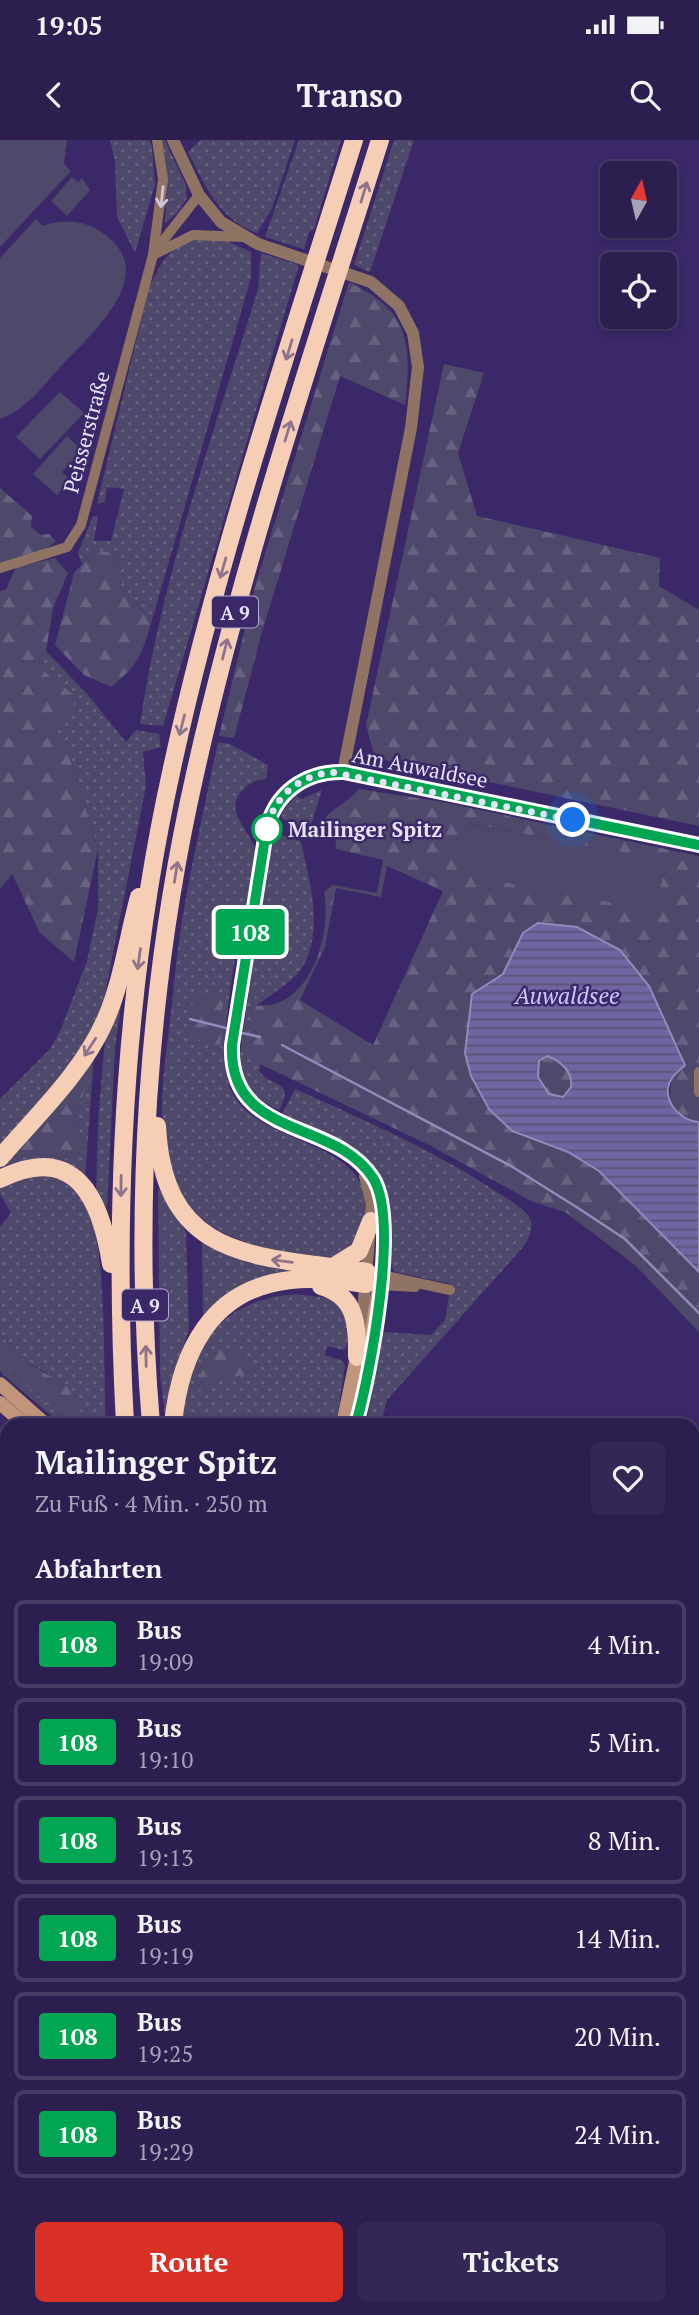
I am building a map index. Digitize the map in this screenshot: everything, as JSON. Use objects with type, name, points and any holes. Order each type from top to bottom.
[{"type":"highway","name":"A 9","points":[[125,1418],[120,1324],[122,1160],[128,1055],[138,959],[162,819],[204,635],[355,140]]},
{"type":"highway","name":"A 9","points":[[151,1418],[144,1266],[148,1116],[165,939],[194,776],[235,613],[380,140]]},
{"type":"highway","points":[[0,1158],[75,1070],[106,1019],[162,819]]},
{"type":"highway","points":[[153,1049],[159,1151],[166,1180],[181,1209],[203,1233],[233,1250],[266,1259],[333,1267],[374,1279]]},
{"type":"highway","points":[[0,1179],[22,1169],[36,1167],[63,1172],[83,1186],[98,1206],[104,1221],[120,1324]]},
{"type":"highway","points":[[333,1267],[359,1251],[371,1221]]},
{"type":"highway","points":[[174,1418],[183,1367],[205,1327],[228,1305],[252,1291],[294,1279],[374,1279]]},
{"type":"highway","points":[[294,1279],[330,1288],[349,1303],[356,1324],[357,1357]]},
{"type":"main road","name":"Am Auwaldsee","points":[[357,1418],[374,1279]]},
{"type":"main road","name":"Am Auwaldsee","points":[[344,1418],[357,1357]]},
{"type":"main road","points":[[0,1384],[38,1418]]},
{"type":"main road","points":[[0,1403],[17,1418]]},
{"type":"street","name":"Peisserstraße","points":[[0,568],[67,547],[82,525],[153,255],[163,179],[157,140]]},
{"type":"street","points":[[173,140],[199,195],[221,222],[243,237],[371,282],[399,306],[413,333],[417,350],[417,385],[411,428],[344,772]]},
{"type":"street","name":"Peisserstraße","points":[[153,255],[199,195]]},
{"type":"street","points":[[153,255],[193,234],[243,237]]},
{"type":"street","name":"Am Auwaldsee","points":[[357,1357],[374,1279],[382,1202],[374,1179],[357,1161],[256,1108],[236,1081],[232,1058],[271,815],[282,796],[296,784],[317,774],[344,772],[699,845]]},
{"type":"street","points":[[699,1072],[699,1092]]},
{"type":"street","name":"Am Auwaldsee","points":[[357,1161],[370,1190],[374,1279]]},
{"type":"street","points":[[374,1279],[450,1290]]},
{"type":"green space","points":[[0,140],[67,140],[64,164],[71,171],[0,247]]},
{"type":"green space","points":[[110,140],[149,140],[152,146],[155,185],[135,253],[117,217],[115,161]]},
{"type":"green space","points":[[161,140],[165,140],[185,183],[187,198],[177,213],[165,223],[167,168]]},
{"type":"green space","points":[[200,140],[295,140],[272,208],[257,233],[233,219],[207,189],[188,152]]},
{"type":"green space","points":[[299,140],[341,140],[314,229],[309,233],[304,249],[265,237]]},
{"type":"green space","points":[[394,140],[414,140],[370,272],[354,265]]},
{"type":"green space","points":[[72,177],[78,182],[82,178],[90,190],[67,216],[51,201]]},
{"type":"green space","points":[[36,219],[43,226],[72,222],[100,231],[118,247],[125,264],[124,282],[117,300],[92,334],[27,403],[0,419],[0,258]]},
{"type":"green space","points":[[199,239],[227,241],[251,252],[251,278],[152,620],[122,591],[115,553],[95,550],[82,564],[78,553],[93,516],[98,517],[94,541],[111,541],[124,489],[107,487],[105,502],[97,504],[149,287],[172,251]]},
{"type":"green space","points":[[261,253],[299,265],[163,726],[140,724],[175,559],[258,289]]},
{"type":"green space","points":[[349,282],[384,305],[395,317],[402,331],[408,364],[405,405],[340,376],[262,632],[234,738],[219,736],[256,583]]},
{"type":"green space","points":[[444,364],[484,373],[458,453],[477,516],[660,558],[659,586],[699,610],[699,826],[375,758],[366,725]]},
{"type":"green space","points":[[60,392],[84,413],[40,459],[16,437]]},
{"type":"green space","points":[[67,436],[82,450],[62,472],[70,480],[57,495],[33,474]]},
{"type":"green space","points":[[0,488],[32,516],[31,527],[41,535],[49,534],[56,541],[42,552],[0,564]]},
{"type":"green space","points":[[95,550],[115,553],[122,591],[152,620],[134,665],[111,687],[84,675],[55,645],[74,573]]},
{"type":"green space","points":[[55,558],[68,573],[53,608],[46,651],[37,666],[77,698],[54,738],[69,754],[98,849],[74,962],[40,933],[12,874],[0,889],[0,591],[6,589],[16,567]]},
{"type":"green space","points":[[46,651],[88,695],[126,742],[136,730],[159,734],[161,747],[143,752],[146,786],[104,999],[92,1033],[53,1089],[0,1149],[0,1099],[51,1048],[61,1029],[87,961],[98,909],[98,849],[69,754],[54,738],[37,666]]},
{"type":"green space","points":[[218,742],[230,744],[268,765],[266,779],[255,781],[244,789],[236,800],[235,807],[256,853],[228,1007],[225,1039],[230,1088],[244,1109],[265,1124],[339,1160],[357,1177],[366,1200],[363,1232],[353,1248],[336,1256],[313,1258],[287,1254],[261,1248],[215,1229],[201,1219],[187,1203],[177,1185],[167,1154],[162,1099],[177,954]]},
{"type":"green space","points":[[359,789],[437,801],[699,856],[699,1122],[685,1119],[676,1113],[672,1104],[671,1084],[681,1051],[670,1034],[649,986],[577,927],[538,923],[523,933],[503,974],[494,978],[512,1131],[568,1152],[599,1171],[699,1272],[699,1332],[635,1265],[565,1212],[531,1201],[429,1145],[260,1064],[261,1057],[249,1059],[245,1053],[256,1006],[276,1004],[291,995],[311,971],[323,939],[326,907],[324,892],[333,885],[377,893],[383,860],[336,849],[335,832],[325,818]],"holes":[[[471,824],[665,861],[656,910],[462,874]],[[387,866],[443,891],[373,1045],[300,1000],[325,947],[336,888],[381,897]]]},
{"type":"green space","points":[[322,790],[312,822],[306,829],[281,818],[283,811],[296,796],[302,799]]},
{"type":"green space","points":[[471,824],[666,861],[656,911],[461,874]]},
{"type":"green space","points":[[278,834],[301,841],[311,889],[314,921],[309,953],[302,968],[287,984],[256,1006],[261,1057],[259,1071],[284,1089],[284,1100],[279,1110],[252,1092],[244,1079],[239,1062],[270,843]]},
{"type":"green space","points":[[196,992],[224,992],[220,1051],[185,1032]]},
{"type":"green space","points":[[122,998],[115,1048],[107,1208],[96,1193],[98,1121],[106,1028]]},
{"type":"green space","points":[[94,1055],[85,1179],[64,1167],[44,1161],[23,1162],[0,1170],[0,1164]],"holes":[[[89,1076],[75,1120],[82,1139],[71,1159],[34,1154],[13,1157]]]},
{"type":"green space","points":[[547,1056],[561,1064],[570,1077],[571,1087],[563,1097],[549,1094],[538,1077],[539,1061]]},
{"type":"green space","points":[[84,1073],[89,1076],[75,1120],[82,1139],[81,1150],[71,1159],[34,1154],[13,1157]]},
{"type":"green space","points":[[295,1089],[395,1135],[468,1173],[516,1205],[531,1221],[530,1233],[523,1247],[387,1400],[383,1415],[385,1418],[367,1418],[384,1332],[431,1335],[445,1320],[451,1284],[395,1272],[390,1255],[391,1224],[388,1199],[371,1164],[341,1141],[282,1114]]},
{"type":"green space","points":[[35,1173],[73,1185],[83,1195],[97,1238],[103,1304],[106,1418],[84,1418],[47,1373],[23,1359],[0,1335],[0,1227],[11,1213],[0,1194],[0,1186]]},
{"type":"green space","points":[[158,1187],[186,1232],[189,1329],[170,1386],[167,1418],[160,1375]]},
{"type":"green space","points":[[202,1242],[248,1263],[331,1274],[293,1273],[261,1277],[233,1290],[203,1315]]},
{"type":"green space","points":[[295,1294],[336,1299],[349,1323],[346,1348],[343,1350],[327,1346],[325,1355],[343,1361],[345,1366],[337,1418],[182,1418],[191,1373],[211,1334],[226,1318],[245,1307]]},
{"type":"green space","points":[[0,1335],[23,1359],[67,1387],[85,1418],[62,1418],[0,1359]]},
{"type":"green space","points":[[217,1348],[229,1348],[255,1365],[256,1370],[251,1374],[213,1380],[194,1393],[207,1358]]},
{"type":"green space","points":[[0,1359],[62,1418],[54,1418],[0,1371]]},
{"type":"water","name":"Auwaldsee","points":[[538,923],[577,927],[620,950],[649,986],[685,1065],[670,1081],[670,1101],[682,1116],[699,1122],[699,1272],[599,1171],[568,1152],[512,1131],[489,1109],[471,1076],[465,1053],[472,994],[503,974],[523,933]],"holes":[[[547,1056],[565,1068],[570,1077],[571,1087],[563,1097],[549,1094],[538,1077],[539,1061]]]},
{"type":"waterway","points":[[190,1019],[226,1028]]},
{"type":"waterway","points":[[242,1033],[260,1037]]},
{"type":"waterway","points":[[282,1045],[511,1166],[578,1208],[625,1239],[699,1313]]},
{"type":"bus line","name":"108","points":[[357,1418],[380,1285],[384,1216],[379,1190],[368,1172],[346,1153],[256,1108],[248,1101],[233,1070],[232,1045],[266,832],[276,804],[296,784],[307,778],[317,774],[344,772],[699,845]]},
{"type":"place","name":"Mailinger Spitz","points":[[267,829]]},
{"type":"route","points":[[267,829],[266,832],[269,819],[282,796],[307,778],[331,772],[344,772],[573,820]]}]
